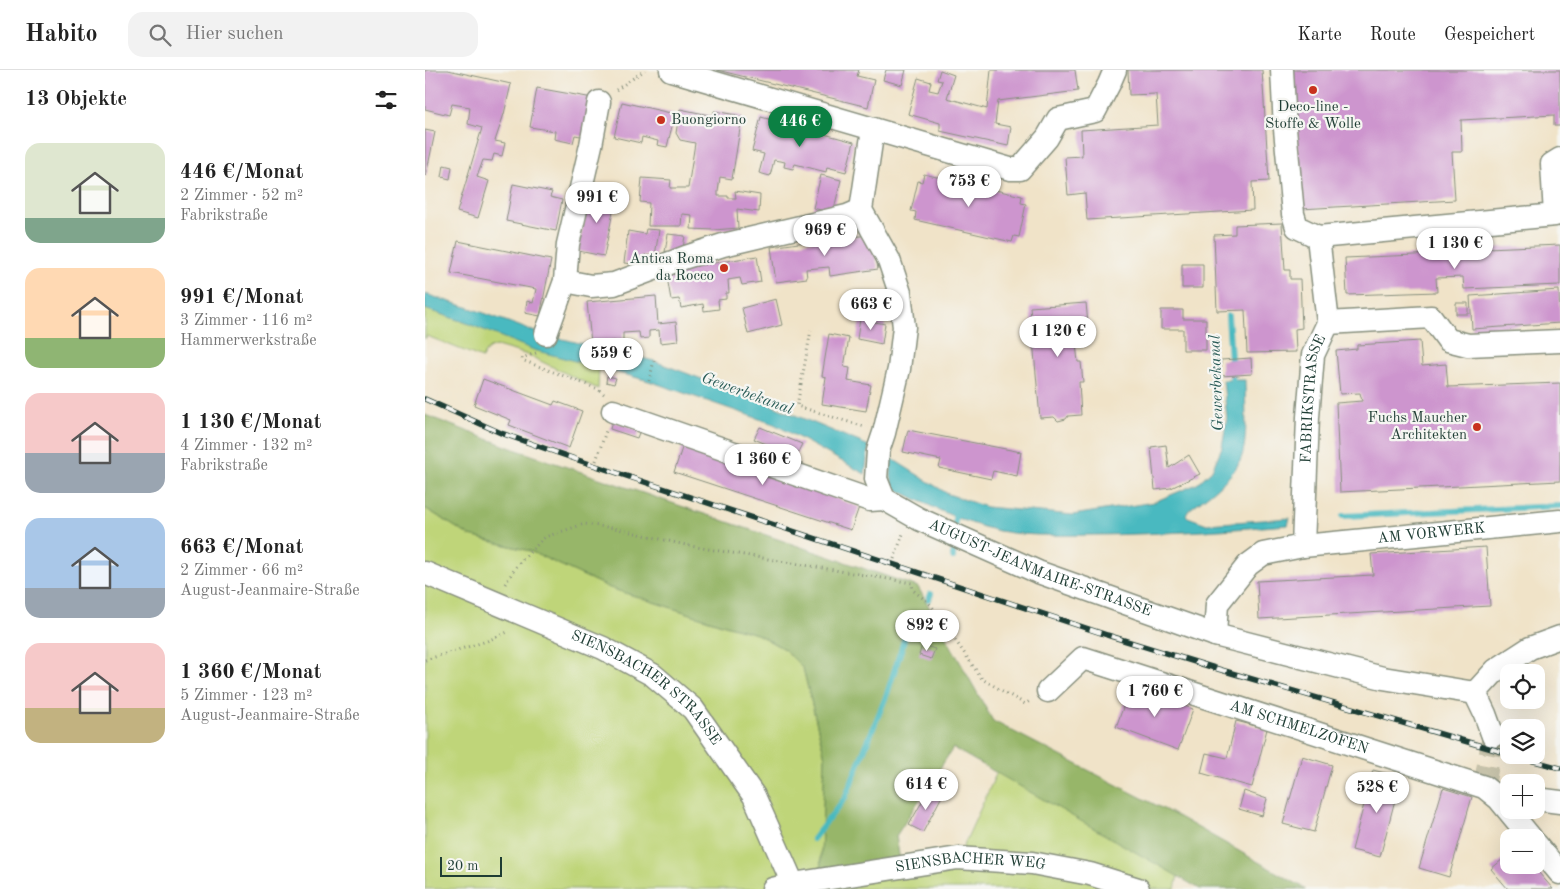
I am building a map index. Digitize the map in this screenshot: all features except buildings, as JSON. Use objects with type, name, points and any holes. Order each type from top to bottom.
[{"type":"street","points":[[671,70],[1010,169],[1019,168],[1047,138],[1058,119],[1095,111],[1115,70]]},
{"type":"street","points":[[1282,70],[1285,129],[1293,214],[1297,226],[1319,237],[1558,220],[1552,164],[1560,159]]},
{"type":"street","points":[[546,334],[565,281],[568,244],[599,102]]},
{"type":"street","points":[[613,411],[870,500],[880,489],[882,442],[899,369],[904,327],[900,293],[889,260],[861,210],[873,129]]},
{"type":"street","points":[[565,281],[591,286],[613,284],[723,245],[847,216],[861,210]]},
{"type":"street","name":"FABRIKSTRASSE","points":[[1303,546],[1308,417],[1313,355],[1328,323],[1319,237]]},
{"type":"street","points":[[1328,323],[1431,317],[1448,340],[1468,345],[1560,341]]},
{"type":"street","name":"AUGUST-JEANMAIRE-STRASSE","points":[[880,489],[919,520],[1038,572],[1215,635],[1383,678],[1475,693]]},
{"type":"street","name":"AM VORWERK","points":[[1303,546],[1560,521]]},
{"type":"street","points":[[1215,635],[1217,604],[1249,566],[1263,554],[1303,546]]},
{"type":"street","name":"SIENSBACHER STRASSE","points":[[425,573],[603,648],[653,675],[693,709],[754,796],[783,887]]},
{"type":"street","points":[[1493,736],[1475,693],[1495,670],[1530,648],[1560,637]]},
{"type":"street","name":"AM SCHMELZOFEN","points":[[1048,691],[1083,658],[1484,787],[1500,797]]},
{"type":"street","points":[[1545,800],[1560,802]]},
{"type":"street","points":[[1545,854],[1560,872]]},
{"type":"street","name":"SIENSBACHER WEG","points":[[783,887],[959,858],[1031,863],[1090,874],[1138,889]]},
{"type":"path","points":[[599,102],[645,70]]},
{"type":"path","points":[[811,330],[797,406],[882,442]]},
{"type":"path","points":[[528,355],[522,358],[522,360],[598,389],[605,394],[613,411]]},
{"type":"path","points":[[649,381],[654,361]]},
{"type":"path","points":[[596,461],[597,454]]},
{"type":"path","points":[[493,601],[518,564],[545,537],[583,524],[614,528],[690,546],[912,583],[913,590],[931,605],[982,679],[1025,704],[1048,691]]},
{"type":"path","points":[[894,559],[896,551]]},
{"type":"path","points":[[425,660],[487,641],[536,620]]},
{"type":"green space","points":[[425,309],[546,353],[599,366],[598,389],[528,355],[497,346],[485,352],[482,358],[427,336],[425,339]]},
{"type":"green space","points":[[425,415],[511,448],[918,587],[993,721],[1179,817],[1306,889],[1200,889],[953,748],[896,836],[901,867],[820,880],[825,757],[803,668],[784,649],[757,634],[610,588],[530,551],[470,536],[425,508]]},
{"type":"green space","points":[[425,508],[470,536],[530,551],[610,588],[757,634],[784,649],[803,668],[825,757],[820,880],[958,858],[997,772],[1178,875],[1175,889],[425,889]]},
{"type":"water","points":[[425,294],[538,333],[654,361],[771,405],[869,446],[865,474],[774,424],[649,381],[534,350],[464,322],[425,309]]},
{"type":"water","points":[[1223,380],[1245,380],[1246,422],[1243,453],[1236,468],[1230,475],[1189,510],[1186,515],[1207,524],[1290,518],[1288,525],[1146,534],[1024,534],[985,528],[945,513],[894,488],[891,477],[891,458],[948,494],[986,507],[1073,515],[1154,502],[1197,484],[1212,470],[1222,447],[1227,418]]},
{"type":"waterway","name":"Gewerbekanal","points":[[1228,316],[1233,387]]},
{"type":"waterway","name":"Gewerbekanal","points":[[1343,516],[1560,506]]},
{"type":"waterway","points":[[953,557],[957,511]]},
{"type":"waterway","points":[[929,599],[931,594]]},
{"type":"waterway","points":[[813,839],[845,798],[887,694],[906,634]]},
{"type":"tunnel","points":[[1484,787],[1493,736]]},
{"type":"railway","points":[[425,399],[501,433],[578,460],[1107,635],[1500,751]]},
{"type":"railway","points":[[1545,764],[1560,768]]},
{"type":"place","name":"Deco-line - Stoffe & Wolle","points":[[1313,90]]},
{"type":"place","name":"Buongiorno","points":[[661,120]]},
{"type":"place","name":"Antica Roma da Rocco","points":[[724,268]]},
{"type":"place","name":"Fuchs Maucher Architekten","points":[[1477,427]]}]
